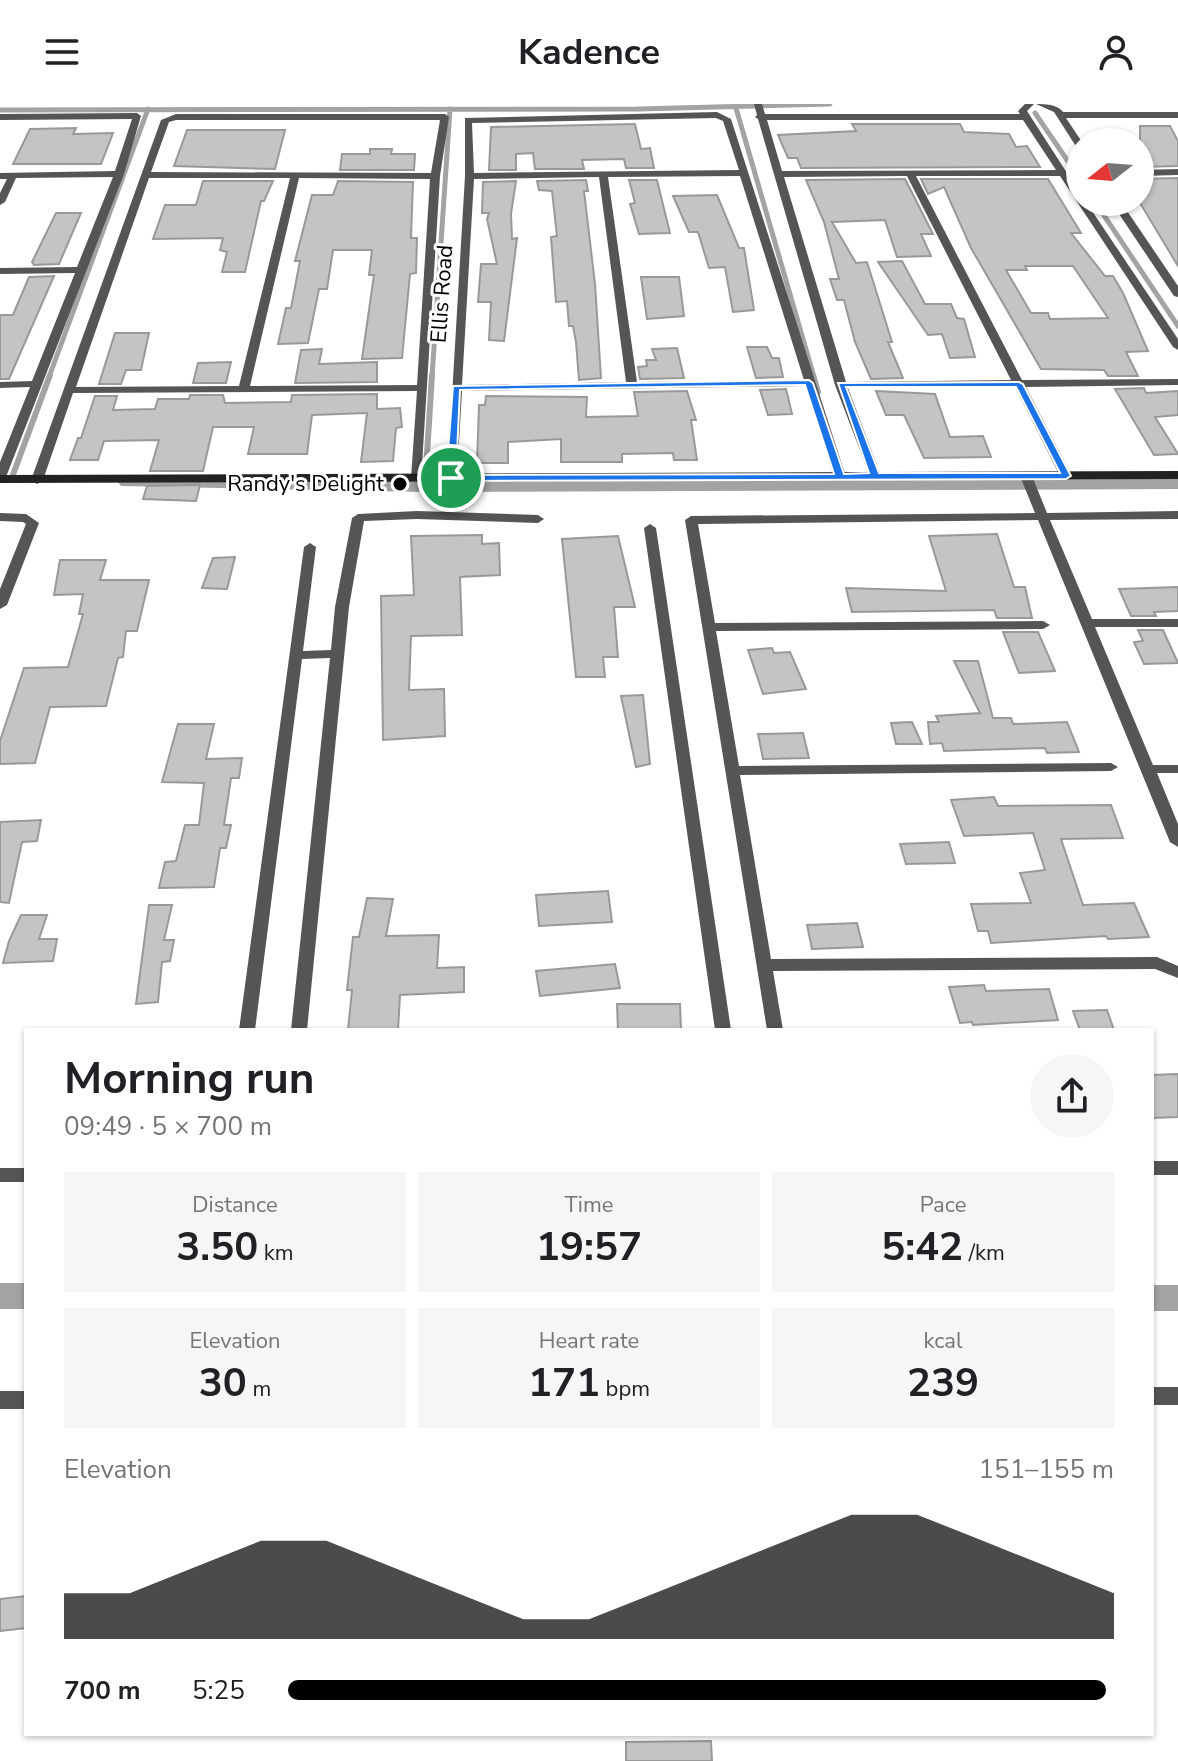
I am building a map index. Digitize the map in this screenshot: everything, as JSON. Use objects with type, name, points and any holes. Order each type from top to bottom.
[{"type":"street","points":[[1030,104],[1022,111],[1066,179]]},
{"type":"street","points":[[1040,104],[1057,110],[1070,128]]},
{"type":"street","points":[[875,476],[841,385],[759,111],[1026,117]]},
{"type":"street","name":"Ellis Road","points":[[451,478],[470,176],[468,120],[717,115],[727,119],[742,173]]},
{"type":"street","points":[[1062,115],[1178,115]]},
{"type":"street","points":[[0,117],[137,116],[119,174],[35,384],[1,479],[1027,478],[1178,475]]},
{"type":"street","points":[[30,480],[69,390],[165,120],[176,117],[445,117],[435,176],[417,478]]},
{"type":"street","points":[[1154,173],[1178,172]]},
{"type":"street","points":[[470,176],[742,173],[840,477]]},
{"type":"street","points":[[910,173],[1066,476]]},
{"type":"street","points":[[777,174],[1062,173]]},
{"type":"street","points":[[0,176],[119,174]]},
{"type":"street","points":[[146,175],[435,176]]},
{"type":"street","points":[[244,389],[295,175]]},
{"type":"street","points":[[603,175],[632,384]]},
{"type":"street","points":[[0,202],[13,176]]},
{"type":"street","points":[[1091,216],[1178,347]]},
{"type":"street","points":[[1125,216],[1178,294]]},
{"type":"street","points":[[0,271],[81,270]]},
{"type":"street","points":[[841,385],[1178,382]]},
{"type":"street","points":[[456,388],[809,383]]},
{"type":"street","points":[[0,385],[35,384]]},
{"type":"street","points":[[69,390],[423,388]]},
{"type":"street","points":[[1027,478],[1178,842]]},
{"type":"street","points":[[775,1028],[691,520],[1040,514],[1178,515]]},
{"type":"street","points":[[299,1028],[342,607],[358,518],[417,515],[538,519]]},
{"type":"street","points":[[0,517],[26,518],[33,523],[0,605]]},
{"type":"street","points":[[650,528],[723,1028]]},
{"type":"street","points":[[247,1028],[310,547]]},
{"type":"street","points":[[1086,623],[1178,623]]},
{"type":"street","points":[[709,627],[1043,625]]},
{"type":"street","points":[[296,655],[337,654]]},
{"type":"street","points":[[732,771],[1111,767]]},
{"type":"street","points":[[1147,769],[1178,769]]},
{"type":"street","points":[[764,965],[1157,963],[1178,972]]},
{"type":"street","points":[[1154,1168],[1178,1168]]},
{"type":"street","points":[[0,1175],[24,1175]]},
{"type":"street","points":[[1154,1396],[1178,1396]]},
{"type":"street","points":[[0,1400],[24,1400]]},
{"type":"building","points":[[635,124],[641,149],[650,148],[654,168],[626,168],[624,159],[582,160],[584,169],[535,169],[533,153],[516,154],[516,170],[489,170],[491,127]]},
{"type":"building","points":[[852,124],[960,124],[964,132],[1009,134],[1016,147],[1027,146],[1040,167],[801,168],[797,158],[788,158],[778,135],[856,131]]},
{"type":"building","points":[[1170,126],[1178,141],[1178,166],[1154,167],[1154,128],[1140,128]]},
{"type":"building","points":[[76,128],[73,134],[113,133],[101,164],[13,164],[30,129]]},
{"type":"building","points":[[187,130],[285,130],[275,169],[174,166]]},
{"type":"building","points":[[370,149],[392,149],[391,154],[415,154],[414,170],[340,170],[342,154],[370,154]]},
{"type":"building","points":[[1178,178],[1178,266],[1148,216],[1154,216],[1154,179]]},
{"type":"building","points":[[905,179],[933,234],[921,234],[931,256],[897,257],[885,220],[832,222],[856,263],[867,262],[892,342],[888,342],[903,378],[871,379],[855,342],[844,300],[837,300],[830,279],[839,279],[824,222],[806,180]]},
{"type":"building","points":[[921,179],[1048,179],[1066,208],[1066,216],[1071,216],[1081,233],[1071,233],[1105,276],[1113,276],[1123,293],[1148,351],[1126,352],[1138,376],[1108,376],[1104,370],[1041,369],[971,248],[944,187],[928,194]],"holes":[[[1025,266],[1073,266],[1108,318],[1050,319],[1048,313],[1031,313],[1006,270],[1027,270]]]},
{"type":"building","points":[[586,180],[588,191],[584,191],[595,284],[601,378],[579,380],[576,342],[573,326],[569,326],[567,301],[556,302],[551,237],[557,236],[552,191],[539,190],[537,181]]},
{"type":"building","points":[[629,180],[657,180],[670,233],[639,234],[630,204],[635,203]]},
{"type":"building","points":[[203,181],[273,181],[264,201],[261,201],[245,272],[222,272],[227,252],[220,250],[223,238],[153,239],[165,205],[196,205]]},
{"type":"building","points":[[338,181],[413,182],[411,238],[417,238],[416,273],[410,274],[402,358],[362,359],[374,275],[369,275],[372,250],[333,250],[327,289],[319,289],[308,343],[278,344],[286,308],[291,308],[300,261],[295,261],[312,195],[333,195]]},
{"type":"building","points":[[516,181],[511,214],[512,239],[517,238],[504,341],[489,340],[491,302],[478,302],[481,264],[497,264],[487,219],[489,213],[482,213],[483,182]]},
{"type":"building","points":[[717,195],[739,248],[744,248],[754,310],[733,312],[725,267],[709,268],[698,232],[689,232],[673,196]]},
{"type":"building","points":[[56,213],[81,213],[59,264],[34,265],[32,262]]},
{"type":"building","points":[[902,261],[925,304],[951,304],[957,318],[964,319],[975,357],[950,358],[942,334],[928,335],[878,262]]},
{"type":"building","points":[[54,276],[9,379],[0,379],[0,315],[13,315],[29,277]]},
{"type":"building","points":[[641,277],[679,277],[684,316],[647,319]]},
{"type":"building","points":[[115,333],[149,333],[141,370],[126,370],[121,384],[99,384]]},
{"type":"building","points":[[747,347],[767,347],[772,358],[779,358],[783,377],[756,378]]},
{"type":"building","points":[[677,348],[684,378],[640,379],[638,367],[647,366],[646,360],[656,360],[652,349]]},
{"type":"building","points":[[322,349],[319,364],[377,362],[377,382],[295,383],[301,350]]},
{"type":"building","points":[[231,362],[226,383],[193,383],[198,363]]},
{"type":"building","points":[[1144,388],[1146,393],[1178,391],[1178,415],[1155,417],[1178,454],[1154,455],[1115,389]]},
{"type":"building","points":[[786,389],[792,414],[768,415],[760,390]]},
{"type":"building","points":[[687,391],[696,420],[691,420],[697,460],[674,460],[673,453],[622,454],[622,462],[561,462],[561,439],[508,442],[508,463],[477,463],[479,405],[485,405],[486,396],[587,397],[586,417],[638,416],[634,392]]},
{"type":"building","points":[[876,391],[935,394],[950,437],[983,436],[991,457],[924,458],[904,415],[886,415]]},
{"type":"building","points":[[377,394],[377,409],[400,408],[402,427],[396,428],[393,461],[361,462],[367,413],[312,415],[307,454],[248,454],[254,427],[213,427],[203,471],[150,471],[159,440],[104,441],[98,460],[70,460],[95,396],[117,396],[113,410],[155,409],[158,399],[189,399],[190,395],[223,395],[225,403],[291,402],[292,395]]},
{"type":"building","points":[[200,485],[196,501],[143,499],[147,486]]},
{"type":"building","points":[[997,534],[1014,587],[1025,587],[1032,618],[997,618],[994,610],[852,612],[846,588],[946,591],[929,536]]},
{"type":"building","points":[[482,535],[482,544],[499,543],[500,575],[460,577],[462,635],[411,636],[409,690],[444,689],[445,736],[383,740],[381,596],[414,595],[411,536]]},
{"type":"building","points":[[618,536],[635,607],[614,607],[618,657],[603,657],[605,677],[576,677],[562,539]]},
{"type":"building","points":[[235,557],[227,589],[202,588],[213,558]]},
{"type":"building","points":[[60,560],[106,560],[100,580],[149,580],[137,631],[126,631],[123,657],[118,658],[106,706],[50,707],[35,763],[0,764],[0,741],[24,668],[68,667],[83,614],[79,614],[83,594],[54,595]]},
{"type":"building","points":[[1178,587],[1178,611],[1154,612],[1156,616],[1131,616],[1119,589]]},
{"type":"building","points":[[1138,630],[1163,630],[1178,663],[1144,664],[1134,642],[1143,641]]},
{"type":"building","points":[[1003,632],[1038,632],[1055,671],[1019,673]]},
{"type":"building","points":[[772,648],[774,653],[790,652],[806,689],[763,694],[748,650]]},
{"type":"building","points":[[954,661],[978,661],[993,718],[1011,718],[1013,724],[1067,722],[1079,752],[1047,753],[1045,748],[944,751],[942,743],[930,744],[928,722],[939,722],[936,716],[980,713]]},
{"type":"building","points":[[643,695],[650,764],[636,767],[621,696]]},
{"type":"building","points":[[912,722],[922,744],[896,744],[891,723]]},
{"type":"building","points":[[178,724],[214,724],[206,759],[242,758],[239,778],[231,778],[224,825],[231,825],[226,848],[220,848],[214,887],[159,888],[165,862],[176,861],[185,825],[199,825],[204,783],[162,782]]},
{"type":"building","points":[[803,733],[809,758],[763,759],[758,734]]},
{"type":"building","points":[[994,797],[998,806],[1111,805],[1123,838],[1061,839],[1083,905],[1134,903],[1149,937],[1108,939],[1106,936],[991,943],[988,931],[978,931],[971,904],[1031,903],[1020,873],[1045,870],[1033,833],[964,836],[951,800]]},
{"type":"building","points":[[41,820],[37,841],[22,842],[9,903],[0,902],[0,822]]},
{"type":"building","points":[[949,842],[955,863],[906,864],[900,844]]},
{"type":"building","points":[[608,891],[612,922],[539,926],[536,895]]},
{"type":"building","points":[[367,898],[393,899],[386,936],[439,935],[437,968],[464,967],[464,992],[400,995],[398,1028],[348,1028],[352,990],[347,990],[353,937],[359,937]]},
{"type":"building","points":[[149,905],[172,905],[164,940],[174,940],[170,961],[162,962],[158,1002],[136,1004]]},
{"type":"building","points":[[21,915],[47,915],[39,939],[57,939],[53,961],[3,963]]},
{"type":"building","points":[[857,923],[863,947],[812,949],[807,925]]},
{"type":"building","points":[[615,964],[620,988],[540,996],[536,971]]},
{"type":"building","points":[[984,985],[986,991],[1049,989],[1058,1020],[960,1023],[949,987]]},
{"type":"building","points":[[617,1004],[680,1004],[681,1028],[618,1028]]},
{"type":"building","points":[[1107,1010],[1113,1028],[1079,1028],[1073,1011]]},
{"type":"building","points":[[1178,1074],[1178,1117],[1154,1118],[1154,1075]]},
{"type":"building","points":[[24,1596],[24,1628],[0,1631],[0,1599]]},
{"type":"building","points":[[711,1741],[712,1761],[626,1761],[626,1742]]},
{"type":"waterway","points":[[450,109],[830,104]]},
{"type":"waterway","points":[[736,108],[814,377]]},
{"type":"waterway","points":[[148,110],[450,109]]},
{"type":"waterway","points":[[432,377],[450,109]]},
{"type":"waterway","points":[[0,110],[148,110]]},
{"type":"waterway","points":[[49,377],[148,110]]},
{"type":"waterway","points":[[1035,113],[1066,158]]},
{"type":"waterway","points":[[1104,216],[1178,326]]},
{"type":"waterway","points":[[11,480],[50,375]]},
{"type":"waterway","points":[[425,486],[432,375]]},
{"type":"waterway","points":[[813,375],[818,392]]},
{"type":"waterway","points":[[841,470],[845,485]]},
{"type":"waterway","points":[[128,482],[425,486],[1178,483]]},
{"type":"waterway","points":[[0,1296],[24,1296]]},
{"type":"waterway","points":[[1154,1298],[1178,1298]]},
{"type":"place","name":"Randy's Delight","points":[[400,484]]},
{"type":"route","points":[[451,478],[456,388],[809,383],[840,477],[875,476],[841,385],[1019,384],[1066,476],[875,476],[840,477],[451,478]]}]
